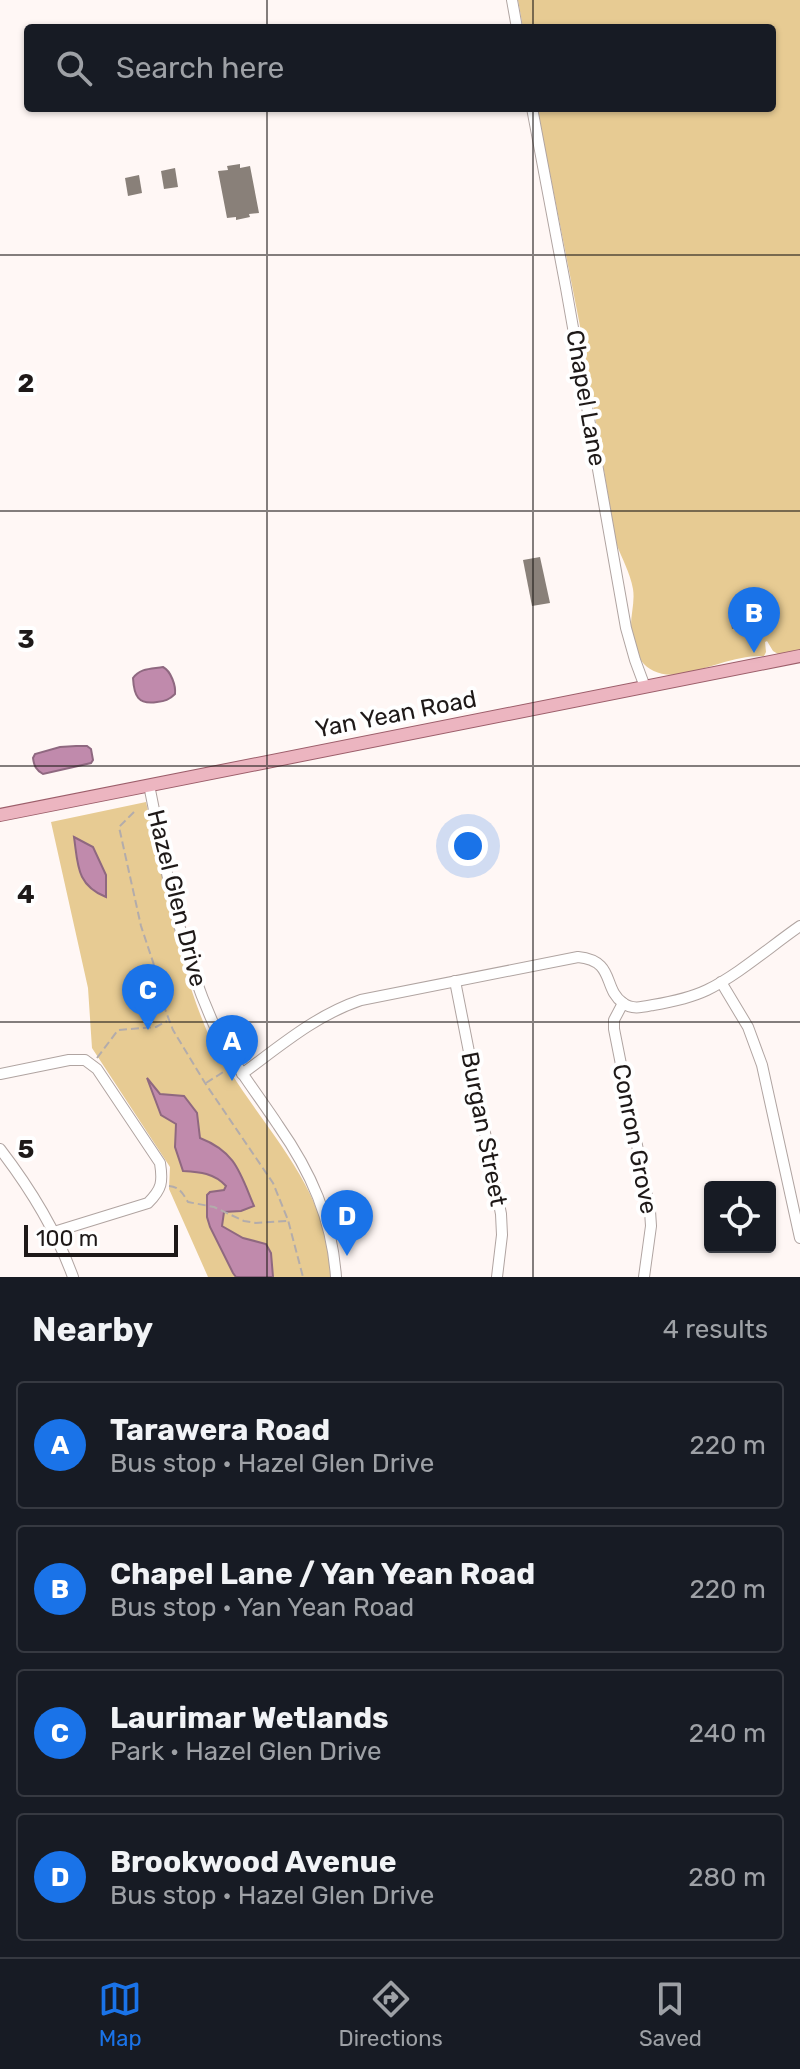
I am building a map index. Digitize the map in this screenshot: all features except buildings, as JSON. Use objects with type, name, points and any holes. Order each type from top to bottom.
[{"type":"main road","name":"Yan Yean Road","points":[[0,815],[800,656]]},
{"type":"street","points":[[512,0],[516,24]]},
{"type":"street","name":"Chapel Lane","points":[[533,112],[626,628],[645,687]]},
{"type":"street","name":"Hazel Glen Drive","points":[[149,785],[188,960],[210,1015],[235,1064],[291,1144],[311,1181],[328,1223],[338,1277]]},
{"type":"street","points":[[242,1074],[316,1020],[342,1006],[380,995],[569,957],[586,958],[602,968],[623,1003],[643,1007],[695,995],[721,982],[800,926]]},
{"type":"street","name":"Burgan Street","points":[[455,981],[501,1214],[497,1277]]},
{"type":"street","points":[[721,982],[748,1027],[762,1065],[800,1238]]},
{"type":"street","name":"Conron Grove","points":[[623,1003],[614,1020],[614,1029],[650,1211],[644,1277]]},
{"type":"street","points":[[0,1074],[69,1060],[88,1063],[97,1069],[160,1163],[162,1178],[159,1192],[148,1203],[54,1232]]},
{"type":"street","points":[[0,1149],[54,1232],[73,1277]]},
{"type":"path","points":[[134,812],[119,827],[141,926],[163,1004],[173,1030],[205,1083],[273,1183],[288,1220],[303,1277]]},
{"type":"path","points":[[88,1063],[118,1030],[156,1027],[169,1020]]},
{"type":"path","points":[[205,1083],[235,1064]]},
{"type":"path","points":[[160,1186],[174,1187],[188,1202],[214,1207],[244,1221],[288,1220]]},
{"type":"shaded area","points":[[518,0],[800,0],[800,651],[778,654],[767,641],[764,656],[669,675],[650,669],[638,656],[631,626],[633,589],[616,543],[580,326],[538,112],[776,112],[776,24],[522,24]]},
{"type":"shaded area","points":[[163,667],[172,679],[175,694],[169,699],[151,703],[138,698],[133,678],[142,671]]},
{"type":"shaded area","points":[[87,746],[91,749],[91,763],[43,774],[36,768],[35,754],[60,747]]},
{"type":"shaded area","points":[[146,802],[172,920],[198,1008],[217,1050],[281,1144],[310,1194],[328,1247],[330,1277],[208,1277],[169,1189],[170,1167],[92,1048],[88,988],[51,822]]},
{"type":"shaded area","points":[[74,837],[93,847],[106,875],[106,897],[89,886],[80,873]]},
{"type":"shaded area","points":[[147,1078],[160,1094],[184,1096],[197,1113],[200,1138],[222,1150],[235,1165],[254,1206],[224,1212],[222,1226],[243,1238],[266,1244],[271,1253],[273,1277],[236,1277],[233,1273],[207,1217],[207,1195],[224,1190],[226,1186],[212,1176],[183,1171],[175,1147],[176,1124],[161,1115]]},
{"type":"place","name":"Chapel Lane / Yan Yean Road","points":[[754,653]]},
{"type":"place","name":"Laurimar Wetlands","points":[[148,1030]]},
{"type":"place","name":"Tarawera Road","points":[[232,1081]]},
{"type":"place","name":"Brookwood Avenue","points":[[347,1256]]}]
